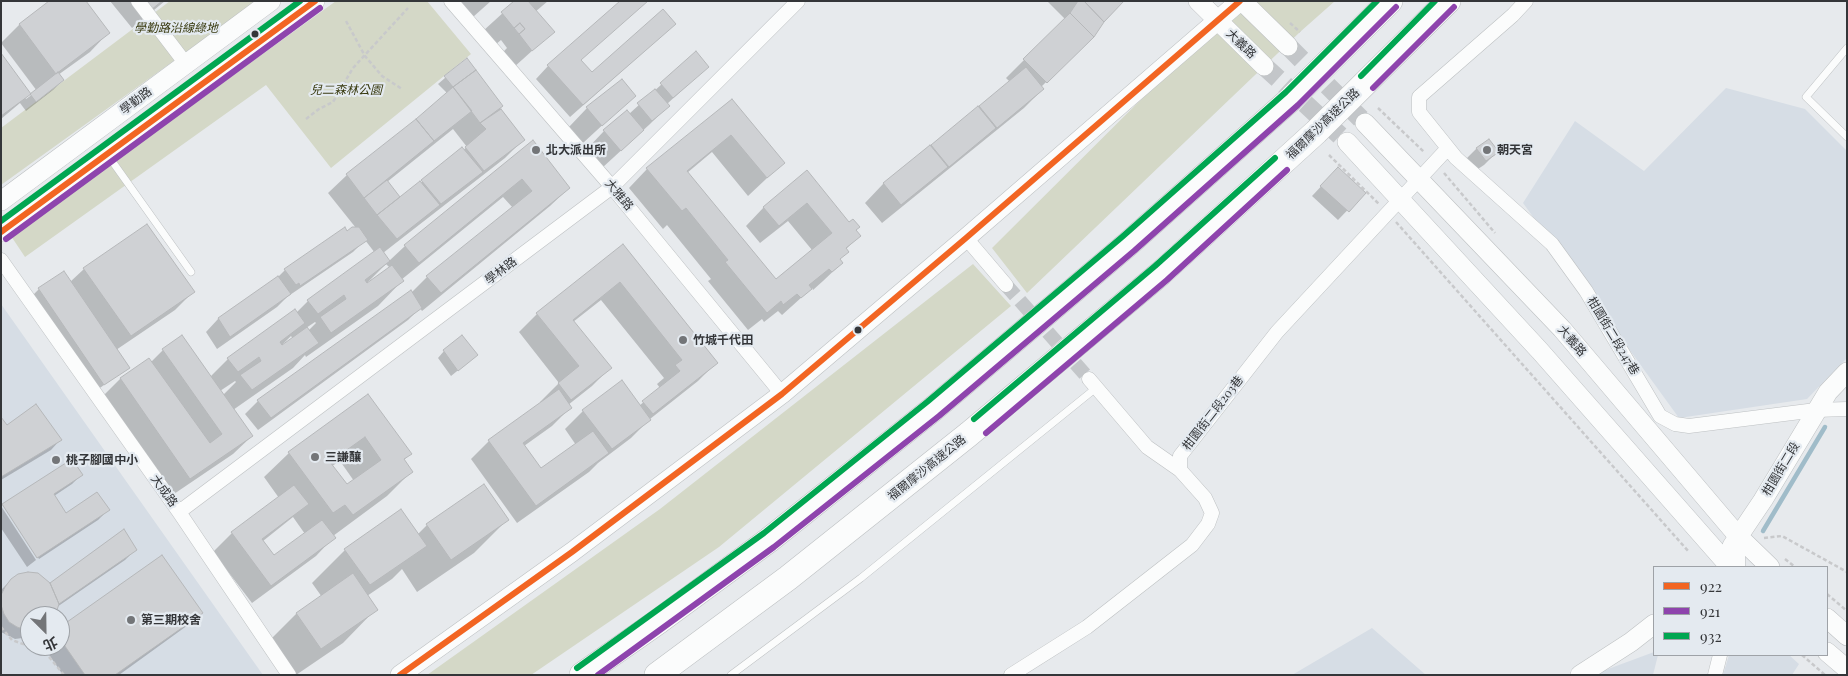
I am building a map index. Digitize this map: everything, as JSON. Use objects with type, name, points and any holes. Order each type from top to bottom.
[{"type":"highway","points":[[582,675],[659,622],[769,540],[933,409],[1128,244],[1284,105],[1390,1]]},
{"type":"highway","name":"福爾摩沙高速公路","points":[[656,675],[803,566],[969,434],[1161,273],[1316,132],[1448,1]]},
{"type":"street","points":[[138,1],[186,64]]},
{"type":"street","name":"學勤路","points":[[1,201],[270,1]]},
{"type":"street","name":"學勤路","points":[[1,232],[315,1]]},
{"type":"street","name":"大雅路","points":[[451,1],[612,187],[782,394]]},
{"type":"street","name":"學林路","points":[[179,512],[612,187],[798,1]]},
{"type":"street","name":"大義路","points":[[1198,1],[1264,66]]},
{"type":"street","points":[[400,675],[572,552],[782,394],[1241,1],[1288,46]]},
{"type":"street","name":"柑園街二段247巷","points":[[1526,1],[1513,15],[1419,97],[1419,112],[1448,148],[1552,244],[1586,292],[1660,416],[1675,424],[1689,426],[1816,410],[1847,409]]},
{"type":"street","name":"大義路","points":[[1365,123],[1562,329],[1738,536],[1769,566]]},
{"type":"street","points":[[1347,142],[1540,351],[1726,565]]},
{"type":"street","name":"柑園街二段203巷","points":[[1180,470],[1180,456],[1277,332],[1402,200],[1448,148]]},
{"type":"street","points":[[966,238],[1006,284]]},
{"type":"street","name":"大成路","points":[[1,260],[179,512],[290,675]]},
{"type":"street","name":"柑園街二段","points":[[1726,565],[1738,536],[1763,500],[1816,410],[1828,392],[1847,372]]},
{"type":"street","points":[[1011,675],[1088,627],[1192,545],[1208,524],[1212,513],[1204,498],[1180,470],[1147,447],[1092,383]]},
{"type":"street","points":[[1828,619],[1847,636]]},
{"type":"street","points":[[1580,675],[1632,642],[1653,625]]},
{"type":"street","points":[[1828,653],[1847,669]]},
{"type":"street","points":[[1715,675],[1720,656]]},
{"type":"lane","points":[[1847,48],[1806,97],[1847,137]]},
{"type":"lane","points":[[107,154],[191,272]]},
{"type":"lane","points":[[731,675],[861,578],[1092,383]]},
{"type":"path","points":[[306,119],[319,109],[333,102],[353,68],[408,8]]},
{"type":"path","points":[[346,21],[365,56],[382,76],[402,89]]},
{"type":"path","points":[[1329,156],[1388,213],[1689,552]]},
{"type":"path","points":[[1764,538],[1782,536],[1847,572]]},
{"type":"path","points":[[1828,595],[1847,611]]},
{"type":"path","points":[[1,627],[12,640],[45,652],[64,675]]},
{"type":"path","points":[[1803,656],[1825,675]]},
{"type":"shaded area","points":[[1726,88],[1805,109],[1847,151],[1847,358],[1807,399],[1679,418],[1523,203],[1575,121],[1644,171]]},
{"type":"shaded area","name":"桃子腳國中小","points":[[1,304],[263,675],[1,675]]},
{"type":"shaded area","points":[[1372,628],[1426,675],[1292,675]]},
{"type":"shaded area","points":[[1653,652],[1653,656],[1658,656],[1653,675],[1592,675]]},
{"type":"shaded area","points":[[1729,656],[1790,656],[1799,664],[1792,675],[1723,675]]},
{"type":"green space","name":"學勤路沿線綠地","points":[[170,1],[257,1],[1,185],[1,128]]},
{"type":"green space","name":"兒二森林公園","points":[[336,1],[427,1],[471,54],[331,168],[266,85],[25,257],[11,236]]},
{"type":"green space","points":[[1240,1],[1335,1],[1300,32],[1027,293],[992,248]]},
{"type":"green space","points":[[973,264],[1011,306],[719,547],[531,675],[427,675],[660,509]]},
{"type":"building","points":[[49,1],[86,1],[110,33],[56,74],[19,24]]},
{"type":"building","points":[[144,1],[162,1],[151,10]]},
{"type":"building","points":[[514,1],[528,1],[555,32],[532,51],[519,34],[525,29],[520,23],[514,28],[501,12]]},
{"type":"building","points":[[620,1],[648,1],[581,60],[592,72],[663,9],[676,24],[583,105],[547,65]]},
{"type":"building","points":[[1078,1],[1084,1],[1104,22],[1094,37],[1070,13]]},
{"type":"building","points":[[1084,1],[1124,1],[1104,22]]},
{"type":"building","points":[[1070,13],[1094,37],[1047,83],[1023,59]]},
{"type":"building","points":[[520,23],[525,29],[519,34],[514,28]]},
{"type":"building","points":[[696,51],[709,67],[673,98],[660,83]]},
{"type":"building","points":[[1,53],[31,94],[1,116]]},
{"type":"building","points":[[467,58],[476,70],[453,87],[444,76]]},
{"type":"building","points":[[1026,67],[1044,89],[997,128],[979,106]]},
{"type":"building","points":[[476,70],[503,106],[480,123],[453,87]]},
{"type":"building","points":[[58,72],[64,80],[36,102],[30,94]]},
{"type":"building","points":[[622,79],[636,96],[602,126],[586,107]]},
{"type":"building","points":[[453,87],[472,111],[434,141],[416,119]]},
{"type":"building","points":[[655,89],[670,106],[652,121],[637,103]]},
{"type":"building","points":[[732,99],[785,163],[767,178],[731,135],[687,171],[776,279],[832,233],[807,203],[779,226],[763,207],[807,170],[849,222],[853,219],[860,227],[856,230],[861,236],[846,248],[849,252],[840,259],[843,263],[832,272],[829,269],[809,285],[812,289],[801,298],[797,294],[783,305],[781,301],[767,313],[725,262],[728,260],[686,208],[682,211],[646,168]]},
{"type":"building","points":[[978,106],[996,128],[949,167],[931,145]]},
{"type":"building","points":[[501,109],[525,140],[484,171],[465,147],[486,129],[480,123]]},
{"type":"building","points":[[627,110],[644,130],[621,151],[603,130]]},
{"type":"building","points":[[416,119],[434,141],[364,198],[346,174]]},
{"type":"building","name":"朝天宮","points":[[1489,139],[1499,152],[1486,161],[1476,148]]},
{"type":"building","points":[[533,140],[570,188],[441,293],[426,276],[532,191],[522,179],[419,263],[404,245]]},
{"type":"building","points":[[930,145],[948,167],[901,205],[883,183]]},
{"type":"building","points":[[462,147],[483,172],[441,204],[421,180]]},
{"type":"building","points":[[1338,167],[1366,193],[1349,212],[1320,186]]},
{"type":"building","points":[[387,180],[400,197],[377,215],[364,198]]},
{"type":"building","points":[[420,181],[440,205],[397,239],[377,215]]},
{"type":"building","points":[[147,224],[195,292],[131,336],[83,268]]},
{"type":"building","points":[[345,227],[347,231],[352,227],[359,227],[368,240],[300,286],[299,283],[296,285],[284,269]]},
{"type":"building","name":"竹城千代田","points":[[623,244],[718,363],[653,414],[642,401],[680,371],[675,365],[682,360],[620,282],[573,320],[612,368],[571,400],[558,383],[579,366],[536,313]]},
{"type":"building","points":[[380,247],[390,261],[365,280],[367,283],[392,265],[404,281],[331,333],[320,317],[346,299],[344,295],[318,314],[307,300]]},
{"type":"building","points":[[64,271],[130,368],[104,385],[38,288]]},
{"type":"building","points":[[278,276],[291,294],[230,337],[218,318]]},
{"type":"building","points":[[411,290],[422,308],[271,418],[257,400]]},
{"type":"building","points":[[295,309],[305,323],[280,342],[282,345],[307,327],[319,343],[252,390],[240,375],[261,361],[259,357],[238,372],[227,358]]},
{"type":"building","points":[[182,335],[253,436],[190,479],[120,378],[149,358],[210,443],[222,434],[162,349]]},
{"type":"building","points":[[462,335],[478,355],[458,371],[443,350]]},
{"type":"building","points":[[622,380],[651,420],[612,449],[582,410]]},
{"type":"building","points":[[559,389],[572,408],[523,443],[541,468],[593,431],[609,453],[536,506],[488,440]]},
{"type":"building","name":"三謙釀","points":[[368,394],[412,454],[404,459],[413,472],[353,515],[345,505],[333,513],[288,452]],"holes":[[[365,437],[381,460],[347,484],[330,462]]]},
{"type":"building","points":[[36,404],[62,440],[1,477],[1,417],[7,425]]},
{"type":"building","points":[[72,459],[83,475],[54,494],[66,513],[97,492],[110,510],[37,558],[2,504]]},
{"type":"building","points":[[484,484],[509,520],[451,560],[426,524]]},
{"type":"building","points":[[294,485],[309,504],[262,539],[274,555],[322,520],[336,538],[271,586],[231,532]]},
{"type":"building","points":[[401,509],[427,546],[370,585],[344,549]]},
{"type":"building","points":[[124,529],[137,550],[59,604],[50,583]]},
{"type":"building","name":"第三期校舍","points":[[162,555],[203,613],[115,675],[85,675],[70,653],[70,620]]},
{"type":"building","points":[[38,573],[50,583],[59,604],[58,606],[20,606],[20,628],[9,622],[1,605],[1,595],[5,587],[18,574]]},
{"type":"building","points":[[353,573],[378,610],[321,649],[296,613]]},
{"type":"waterway","points":[[1763,531],[1825,427]]},
{"type":"tunnel","points":[[1288,46],[1365,123]]},
{"type":"tunnel","points":[[1264,66],[1347,142]]},
{"type":"tunnel","points":[[1006,285],[1089,379]]},
{"type":"transit line","name":"932","points":[[1,221],[300,1]]},
{"type":"transit line","name":"922","points":[[1,232],[315,1]]},
{"type":"transit line","name":"922","points":[[400,675],[572,552],[782,394],[1240,1]]},
{"type":"transit line","name":"932","points":[[577,668],[764,533],[927,402],[1122,237],[1286,92],[1377,1]]},
{"type":"transit line","name":"932","points":[[1361,76],[1435,1]]},
{"type":"transit line","name":"921","points":[[598,675],[774,547],[939,416],[1134,251],[1298,105],[1396,7]]},
{"type":"transit line","name":"921","points":[[1373,88],[1454,7]]},
{"type":"transit line","name":"921","points":[[6,239],[320,8]]},
{"type":"transit line","name":"932","points":[[974,419],[1155,266],[1275,158]]},
{"type":"transit line","name":"921","points":[[986,433],[1167,280],[1287,170]]},
{"type":"place","name":"北大派出所","points":[[536,150]]},
{"type":"place","name":"朝天宮","points":[[1487,150]]},
{"type":"place","name":"竹城千代田","points":[[683,340]]},
{"type":"place","name":"三謙釀","points":[[315,457]]},
{"type":"place","name":"桃子腳國中小","points":[[56,460]]},
{"type":"place","name":"第三期校舍","points":[[131,620]]}]
